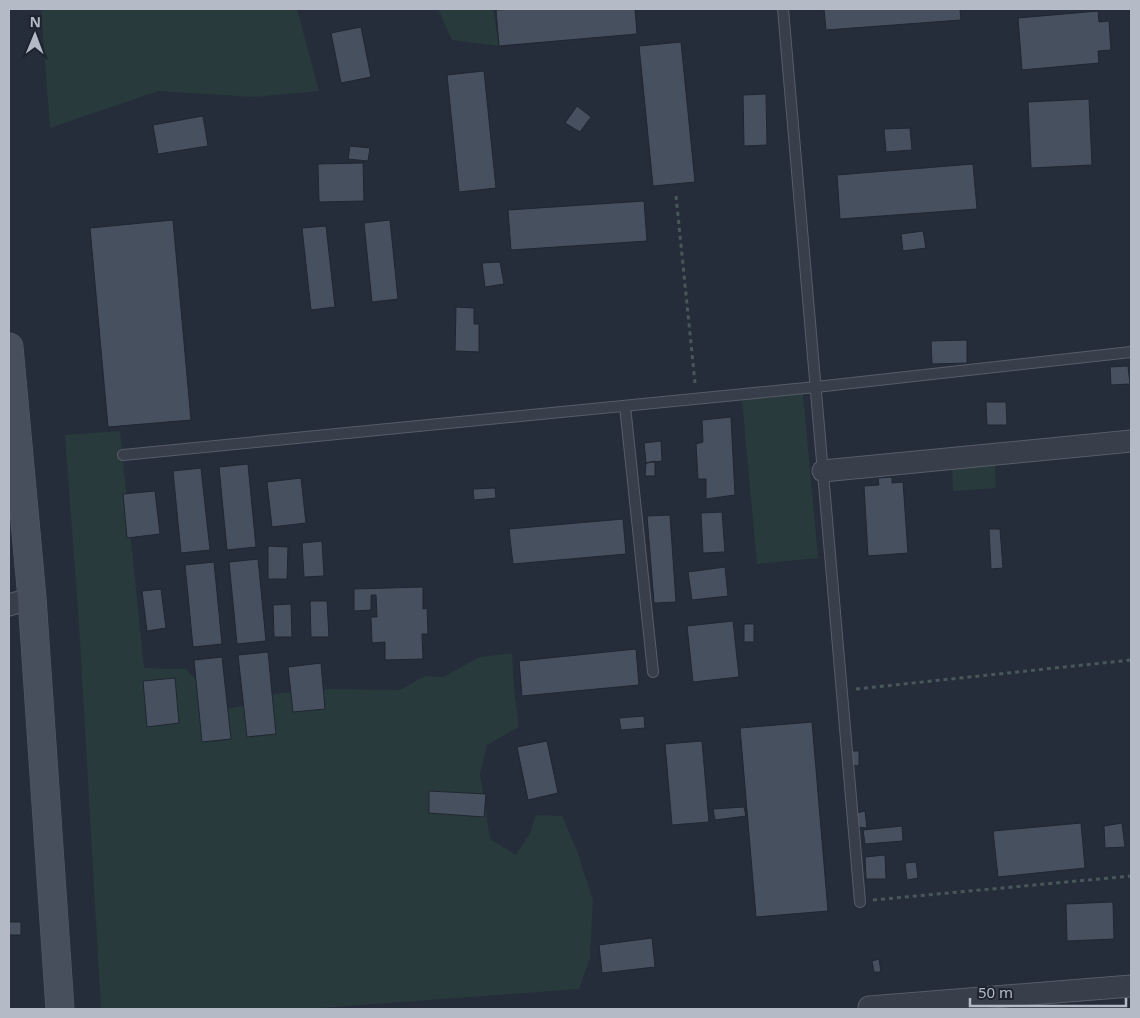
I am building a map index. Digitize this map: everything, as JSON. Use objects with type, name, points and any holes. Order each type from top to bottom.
[{"type":"main road","points":[[9,347],[21,601],[60,1009]]},
{"type":"street","points":[[823,471],[1131,441]]},
{"type":"street","points":[[868,1008],[1131,986]]},
{"type":"lane","points":[[783,9],[860,902]]},
{"type":"lane","points":[[123,455],[816,387],[1131,352]]},
{"type":"lane","points":[[625,406],[653,672]]},
{"type":"path","points":[[676,196],[697,399]]},
{"type":"path","points":[[842,690],[1131,660]]},
{"type":"path","points":[[860,902],[1131,876]]},
{"type":"shaded area","points":[[41,9],[297,9],[319,91],[254,97],[158,91],[50,128]]},
{"type":"shaded area","points":[[438,9],[493,9],[499,46],[452,40]]},
{"type":"shaded area","points":[[803,394],[818,558],[757,564],[742,400]]},
{"type":"shaded area","points":[[120,431],[144,668],[186,669],[222,710],[262,702],[272,694],[331,689],[400,690],[425,676],[443,677],[480,657],[512,653],[519,727],[487,745],[480,774],[490,839],[516,855],[530,833],[536,815],[562,816],[577,851],[593,900],[590,958],[579,989],[307,1009],[101,1009],[79,624],[65,435]]},
{"type":"shaded area","points":[[995,465],[996,488],[953,491],[952,468]]},
{"type":"building","points":[[635,9],[637,34],[499,46],[496,10]]},
{"type":"building","points":[[824,9],[960,9],[961,20],[826,30]]},
{"type":"building","points":[[1098,11],[1099,22],[1109,21],[1111,50],[1098,51],[1099,63],[1022,70],[1018,18]]},
{"type":"building","points":[[361,27],[371,77],[341,83],[331,33]]},
{"type":"building","points":[[681,42],[695,182],[653,186],[639,46]]},
{"type":"building","points":[[484,71],[496,188],[459,192],[447,75]]},
{"type":"building","points":[[766,94],[767,145],[744,146],[743,95]]},
{"type":"building","points":[[1089,99],[1092,165],[1031,168],[1028,102]]},
{"type":"building","points":[[577,106],[591,117],[580,132],[565,123]]},
{"type":"building","points":[[203,116],[208,146],[158,154],[153,125]]},
{"type":"building","points":[[910,128],[912,150],[886,152],[884,129]]},
{"type":"building","points":[[350,146],[370,148],[368,161],[348,159]]},
{"type":"building","points":[[363,163],[364,201],[319,202],[318,164]]},
{"type":"building","points":[[973,164],[977,209],[840,219],[837,175]]},
{"type":"building","points":[[644,201],[647,241],[511,250],[508,210]]},
{"type":"building","points":[[173,220],[191,420],[108,427],[90,228]]},
{"type":"building","points":[[390,220],[398,299],[372,302],[364,223]]},
{"type":"building","points":[[326,226],[335,307],[311,310],[302,228]]},
{"type":"building","points":[[923,231],[926,248],[903,251],[901,234]]},
{"type":"building","points":[[500,262],[504,284],[485,287],[482,263]]},
{"type":"building","points":[[456,307],[474,308],[474,324],[479,324],[479,352],[455,351]]},
{"type":"building","points":[[967,340],[967,363],[932,364],[931,341]]},
{"type":"building","points":[[1128,366],[1130,384],[1111,385],[1110,367]]},
{"type":"building","points":[[986,402],[1006,402],[1007,425],[987,425]]},
{"type":"building","points":[[731,417],[735,495],[706,499],[706,479],[698,479],[696,444],[703,442],[702,420]]},
{"type":"building","points":[[661,441],[662,461],[646,463],[644,443]]},
{"type":"building","points":[[655,461],[655,476],[645,476],[646,463]]},
{"type":"building","points":[[248,464],[256,547],[227,550],[219,467]]},
{"type":"building","points":[[201,468],[210,550],[181,553],[173,471]]},
{"type":"building","points":[[892,477],[892,483],[903,482],[908,553],[868,556],[864,486],[879,485],[878,478]]},
{"type":"building","points":[[301,478],[306,523],[272,527],[267,482]]},
{"type":"building","points":[[495,488],[496,498],[474,500],[473,489]]},
{"type":"building","points":[[155,491],[160,534],[127,538],[123,494]]},
{"type":"building","points":[[722,512],[725,552],[703,553],[701,513]]},
{"type":"building","points":[[670,515],[676,602],[654,603],[647,516]]},
{"type":"building","points":[[623,519],[626,554],[513,564],[509,529]]},
{"type":"building","points":[[989,529],[1000,529],[1003,568],[991,569]]},
{"type":"building","points":[[322,541],[324,576],[304,577],[302,543]]},
{"type":"building","points":[[268,546],[288,547],[287,579],[268,579]]},
{"type":"building","points":[[258,559],[266,641],[237,644],[229,562]]},
{"type":"building","points":[[214,562],[222,644],[193,647],[185,565]]},
{"type":"building","points":[[725,567],[728,596],[692,600],[688,572]]},
{"type":"building","points":[[423,587],[423,609],[427,608],[428,634],[422,634],[423,659],[385,660],[385,642],[372,643],[371,617],[377,617],[376,595],[371,595],[371,610],[354,611],[354,589]]},
{"type":"building","points":[[161,589],[166,628],[147,631],[142,591]]},
{"type":"building","points":[[310,601],[327,601],[329,637],[311,637]]},
{"type":"building","points":[[291,604],[292,637],[274,637],[273,605]]},
{"type":"building","points":[[733,621],[739,677],[693,682],[687,626]]},
{"type":"building","points":[[744,624],[754,624],[754,642],[744,642]]},
{"type":"building","points":[[636,649],[639,685],[522,696],[519,661]]},
{"type":"building","points":[[268,652],[276,734],[247,737],[238,655]]},
{"type":"building","points":[[222,657],[231,739],[202,742],[194,660]]},
{"type":"building","points":[[321,663],[325,709],[293,712],[288,667]]},
{"type":"building","points":[[175,678],[179,723],[147,727],[143,681]]},
{"type":"building","points":[[644,716],[645,728],[621,730],[619,718]]},
{"type":"building","points":[[812,722],[828,911],[756,917],[740,728]]},
{"type":"building","points":[[547,741],[558,793],[528,800],[517,747]]},
{"type":"building","points":[[702,741],[709,822],[672,825],[665,744]]},
{"type":"building","points":[[850,751],[859,751],[859,766],[849,765]]},
{"type":"building","points":[[429,791],[486,794],[484,817],[429,813]]},
{"type":"building","points":[[744,807],[746,816],[715,820],[713,809]]},
{"type":"building","points":[[865,811],[867,828],[858,827],[856,813]]},
{"type":"building","points":[[1081,823],[1085,868],[998,877],[993,831]]},
{"type":"building","points":[[1122,823],[1125,847],[1105,848],[1104,826]]},
{"type":"building","points":[[902,826],[903,841],[865,844],[863,830]]},
{"type":"building","points":[[885,855],[886,879],[866,879],[865,857]]},
{"type":"building","points":[[916,862],[918,878],[907,880],[905,863]]},
{"type":"building","points":[[1113,902],[1114,939],[1067,941],[1066,904]]},
{"type":"building","points":[[9,922],[21,922],[21,935],[9,935]]},
{"type":"building","points":[[652,938],[655,967],[602,973],[599,945]]},
{"type":"building","points":[[879,959],[881,972],[874,972],[872,961]]}]
